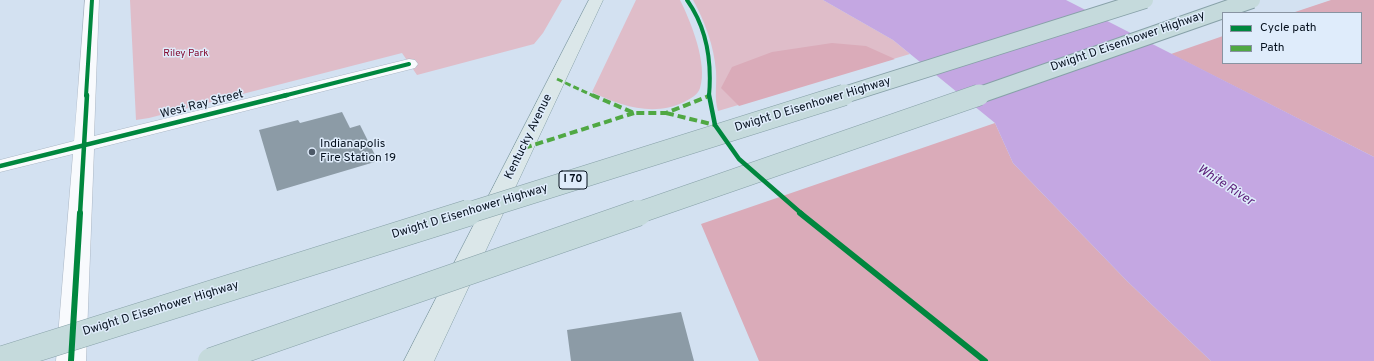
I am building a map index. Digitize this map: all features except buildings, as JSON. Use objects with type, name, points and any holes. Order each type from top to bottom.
[{"type":"highway","name":"Dwight D Eisenhower Highway","points":[[0,360],[1145,0]]},
{"type":"highway","name":"Dwight D Eisenhower Highway","points":[[211,361],[1252,0]]},
{"type":"main road","name":"Kentucky Avenue","points":[[419,361],[596,0]]},
{"type":"street","points":[[71,361],[92,0]]},
{"type":"street","name":"West Ray Street","points":[[0,166],[410,64]]},
{"type":"green space","name":"Riley Park","points":[[130,0],[562,0],[543,33],[534,44],[417,75],[402,53],[149,118],[136,120]]},
{"type":"green space","points":[[636,0],[680,0],[697,43],[702,67],[702,78],[698,93],[684,102],[661,109],[637,108],[614,102],[592,92]]},
{"type":"green space","points":[[693,0],[823,0],[893,40],[910,54],[718,111],[716,96],[716,71],[711,43]]},
{"type":"shaded area","points":[[1331,0],[1374,0],[1374,157],[1171,54],[1222,36],[1222,64],[1362,64],[1362,12],[1295,12]]},
{"type":"shaded area","points":[[832,43],[866,46],[895,59],[739,106],[721,88],[732,67],[772,52]]},
{"type":"shaded area","points":[[995,123],[1013,163],[1127,281],[1211,361],[759,361],[701,224]]},
{"type":"water","name":"White River","points":[[823,0],[1066,0],[1374,157],[1374,361],[1211,361],[1127,281],[1013,163],[995,123],[893,40]]},
{"type":"marked path","points":[[557,79],[634,113],[666,113],[709,96]]},
{"type":"marked path","points":[[524,148],[634,113]]},
{"type":"marked path","points":[[666,113],[715,125]]},
{"type":"cycle path","points":[[71,361],[92,0]]},
{"type":"cycle path","points":[[687,0],[694,10],[708,48],[711,74],[709,96],[715,125],[739,159],[783,199],[985,361]]},
{"type":"cycle path","points":[[0,166],[409,64]]},
{"type":"place","name":"Indianapolis Fire Station 19","points":[[312,152]]}]
